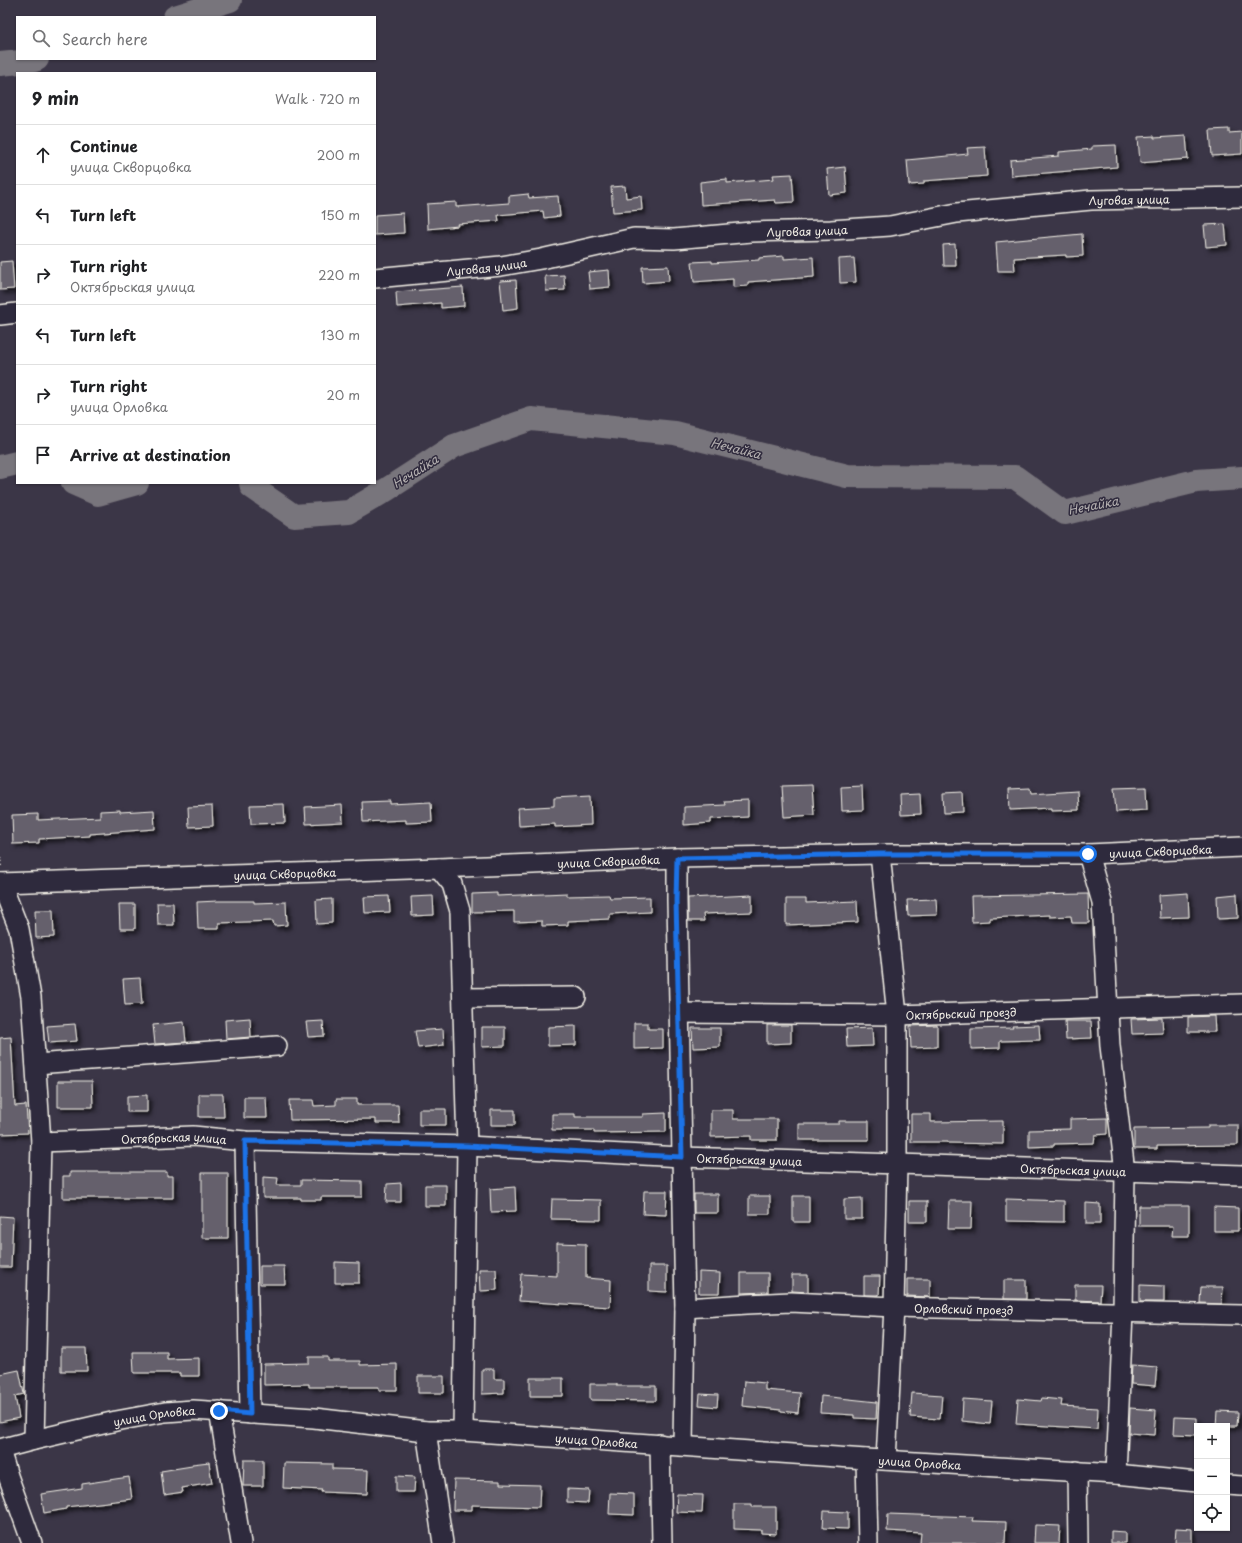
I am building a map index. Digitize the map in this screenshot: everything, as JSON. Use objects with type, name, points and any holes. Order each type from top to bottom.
[{"type":"street","name":"Луговая улица","points":[[376,278],[501,266],[541,259],[634,238],[674,239],[751,232],[831,230],[890,226],[957,213],[1091,200],[1242,197]]},
{"type":"street","points":[[0,315],[16,313]]},
{"type":"street","name":"улица Скворцовка","points":[[1,883],[440,868],[677,858],[880,854],[1088,854],[1242,847]]},
{"type":"street","points":[[880,854],[897,1015],[897,1165],[894,1307],[886,1460]]},
{"type":"street","points":[[1088,854],[1102,902],[1110,1046],[1125,1172],[1123,1312],[1116,1474]]},
{"type":"street","points":[[677,858],[685,1308],[683,1446]]},
{"type":"street","points":[[440,868],[452,884],[460,911],[467,1146],[463,1431]]},
{"type":"street","points":[[1,883],[19,929],[31,998],[41,1142],[34,1440]]},
{"type":"street","points":[[463,998],[576,997]]},
{"type":"street","name":"Октябрьский проезд","points":[[679,1014],[897,1015],[1242,1004]]},
{"type":"street","points":[[36,1064],[277,1046]]},
{"type":"street","name":"Октябрьская улица","points":[[41,1142],[193,1136],[245,1141],[467,1146],[682,1157],[1242,1175]]},
{"type":"street","points":[[245,1141],[250,1414]]},
{"type":"street","name":"Орловский проезд","points":[[685,1308],[791,1302],[894,1307],[1242,1315]]},
{"type":"street","name":"улица Орловка","points":[[0,1449],[116,1421],[165,1412],[193,1410],[314,1418],[426,1431],[463,1431],[866,1459],[1116,1474],[1194,1482]]},
{"type":"street","points":[[219,1411],[241,1543]]},
{"type":"street","points":[[426,1431],[443,1543]]},
{"type":"street","points":[[660,1444],[662,1543]]},
{"type":"street","points":[[0,1449],[32,1543]]},
{"type":"street","points":[[866,1459],[868,1543]]},
{"type":"street","points":[[1077,1472],[1078,1543]]},
{"type":"street","points":[[1230,1485],[1242,1486]]},
{"type":"building","points":[[1229,129],[1229,133],[1242,132],[1242,154],[1212,156],[1210,130]]},
{"type":"building","points":[[1154,136],[1154,138],[1186,136],[1188,159],[1140,163],[1138,137]]},
{"type":"building","points":[[1116,145],[1117,167],[1011,176],[1010,160],[1059,156],[1059,152],[1092,149],[1092,146]]},
{"type":"building","points":[[985,147],[987,176],[924,181],[924,184],[909,185],[907,160],[968,154],[967,148]]},
{"type":"building","points":[[845,167],[847,193],[829,195],[827,169]]},
{"type":"building","points":[[792,174],[794,202],[776,203],[775,200],[701,205],[700,182],[727,179],[727,183],[774,179],[773,175]]},
{"type":"building","points":[[625,186],[626,198],[641,196],[642,210],[613,212],[611,187]]},
{"type":"building","points":[[528,194],[529,198],[558,196],[560,216],[544,218],[543,211],[498,215],[499,221],[457,224],[458,226],[428,229],[427,204],[456,202],[456,207],[509,203],[509,196]]},
{"type":"building","points":[[403,213],[404,233],[376,235],[376,215]]},
{"type":"building","points":[[1225,224],[1227,245],[1206,247],[1204,225]]},
{"type":"building","points":[[1082,234],[1083,256],[1066,257],[1066,255],[1014,258],[1015,271],[998,271],[996,242]]},
{"type":"building","points":[[955,244],[956,266],[944,266],[943,245]]},
{"type":"building","points":[[784,256],[784,259],[813,257],[814,277],[748,282],[748,286],[733,287],[733,279],[694,282],[692,262],[712,261],[712,263],[759,260],[759,258]]},
{"type":"building","points":[[854,258],[856,282],[840,283],[839,259]]},
{"type":"building","points":[[12,261],[14,289],[0,290],[0,262]]},
{"type":"building","points":[[668,266],[669,281],[643,283],[642,267]]},
{"type":"building","points":[[609,270],[610,287],[590,289],[588,272]]},
{"type":"building","points":[[564,275],[565,290],[546,291],[545,276]]},
{"type":"building","points":[[516,280],[518,308],[503,310],[500,281]]},
{"type":"building","points":[[463,287],[464,306],[441,308],[441,303],[397,307],[396,292]]},
{"type":"building","points":[[812,785],[814,815],[784,817],[782,786]]},
{"type":"building","points":[[862,786],[863,810],[842,811],[841,787]]},
{"type":"building","points":[[1146,787],[1147,810],[1116,812],[1114,788]]},
{"type":"building","points":[[1030,788],[1031,794],[1078,791],[1079,810],[1051,811],[1051,808],[1010,810],[1009,789]]},
{"type":"building","points":[[962,792],[963,812],[944,813],[943,793]]},
{"type":"building","points":[[920,794],[921,814],[901,815],[900,795]]},
{"type":"building","points":[[590,796],[591,825],[555,827],[555,824],[519,826],[518,808],[554,806],[554,798]]},
{"type":"building","points":[[748,800],[748,817],[711,819],[711,823],[684,825],[684,807],[725,805],[724,801]]},
{"type":"building","points":[[390,801],[390,804],[431,802],[432,822],[406,823],[406,820],[363,822],[362,802]]},
{"type":"building","points":[[284,804],[285,823],[251,824],[250,805]]},
{"type":"building","points":[[342,805],[343,822],[306,824],[305,807]]},
{"type":"building","points":[[212,806],[213,826],[189,827],[188,807]]},
{"type":"building","points":[[120,810],[120,812],[154,810],[155,829],[90,834],[90,836],[39,839],[39,843],[13,844],[12,815],[38,814],[38,820],[100,817],[100,811]]},
{"type":"building","points":[[497,893],[497,896],[567,893],[567,896],[609,895],[610,898],[650,897],[650,912],[610,914],[610,919],[568,921],[568,925],[542,926],[542,921],[514,922],[514,911],[472,912],[472,894]]},
{"type":"building","points":[[1188,893],[1189,917],[1160,918],[1159,895]]},
{"type":"building","points":[[1088,894],[1089,923],[1072,923],[1071,916],[1050,917],[1050,915],[990,918],[990,921],[972,922],[971,896]]},
{"type":"building","points":[[1237,894],[1238,918],[1218,919],[1217,896]]},
{"type":"building","points":[[752,895],[752,912],[703,914],[704,921],[688,921],[688,898]]},
{"type":"building","points":[[389,896],[390,912],[365,913],[364,897]]},
{"type":"building","points":[[433,896],[434,915],[412,916],[411,897]]},
{"type":"building","points":[[332,899],[332,923],[317,924],[316,900]]},
{"type":"building","points":[[786,899],[806,899],[806,903],[857,901],[858,922],[786,925]]},
{"type":"building","points":[[936,899],[937,915],[908,916],[907,900]]},
{"type":"building","points":[[254,901],[254,903],[286,902],[287,925],[274,926],[273,921],[219,923],[219,929],[198,929],[197,902]]},
{"type":"building","points":[[157,903],[173,903],[174,925],[158,925]]},
{"type":"building","points":[[119,904],[135,904],[135,929],[120,929]]},
{"type":"building","points":[[35,910],[53,910],[54,937],[36,938]]},
{"type":"building","points":[[140,978],[142,1004],[125,1005],[123,979]]},
{"type":"building","points":[[1214,1016],[1215,1032],[1188,1032],[1188,1017]]},
{"type":"building","points":[[250,1018],[251,1037],[226,1039],[225,1020]]},
{"type":"building","points":[[1162,1018],[1163,1033],[1132,1034],[1131,1019]]},
{"type":"building","points":[[323,1021],[324,1036],[308,1037],[306,1022]]},
{"type":"building","points":[[1065,1021],[1091,1021],[1092,1038],[1066,1039]]},
{"type":"building","points":[[184,1022],[186,1042],[155,1044],[153,1025]]},
{"type":"building","points":[[634,1023],[648,1023],[648,1029],[663,1029],[663,1048],[634,1049]]},
{"type":"building","points":[[75,1024],[77,1041],[49,1043],[47,1026]]},
{"type":"building","points":[[767,1025],[791,1025],[791,1043],[767,1044]]},
{"type":"building","points":[[937,1025],[937,1047],[911,1048],[910,1026]]},
{"type":"building","points":[[1039,1025],[1040,1040],[1000,1041],[1000,1048],[971,1049],[971,1029],[1013,1028],[1012,1026]]},
{"type":"building","points":[[576,1026],[576,1045],[548,1046],[548,1027]]},
{"type":"building","points":[[482,1027],[505,1027],[505,1046],[482,1047]]},
{"type":"building","points":[[692,1028],[720,1028],[720,1047],[693,1048]]},
{"type":"building","points":[[872,1028],[873,1046],[847,1047],[846,1029]]},
{"type":"building","points":[[443,1029],[444,1045],[418,1048],[415,1031]]},
{"type":"building","points":[[11,1037],[15,1106],[26,1105],[28,1133],[0,1134],[0,1038]]},
{"type":"building","points":[[58,1081],[92,1081],[93,1107],[58,1107]]},
{"type":"building","points":[[199,1094],[223,1094],[224,1117],[199,1117]]},
{"type":"building","points":[[147,1095],[147,1112],[127,1112],[127,1096]]},
{"type":"building","points":[[244,1097],[266,1097],[267,1118],[244,1118]]},
{"type":"building","points":[[336,1099],[357,1099],[357,1105],[398,1105],[399,1123],[376,1123],[376,1119],[290,1120],[289,1100],[313,1100],[314,1106],[336,1105]]},
{"type":"building","points":[[419,1109],[446,1109],[446,1125],[419,1125]]},
{"type":"building","points":[[491,1110],[515,1110],[515,1125],[491,1125]]},
{"type":"building","points":[[711,1110],[733,1110],[733,1119],[777,1119],[777,1140],[751,1140],[751,1136],[711,1137]]},
{"type":"building","points":[[666,1113],[666,1132],[594,1133],[594,1130],[552,1130],[552,1114],[575,1114],[575,1117],[643,1117],[643,1114]]},
{"type":"building","points":[[911,1114],[931,1114],[931,1122],[1003,1121],[1003,1144],[911,1142]]},
{"type":"building","points":[[1107,1118],[1107,1134],[1095,1135],[1094,1143],[1054,1144],[1054,1146],[1029,1147],[1029,1130],[1070,1129],[1070,1119]]},
{"type":"building","points":[[839,1121],[869,1121],[869,1140],[799,1140],[799,1124],[839,1124]]},
{"type":"building","points":[[1208,1125],[1238,1125],[1238,1145],[1157,1146],[1157,1149],[1134,1149],[1134,1129],[1208,1128]]},
{"type":"building","points":[[70,1172],[167,1172],[167,1176],[173,1176],[173,1198],[63,1198],[63,1176],[70,1176]]},
{"type":"building","points":[[202,1173],[228,1173],[228,1238],[202,1238]]},
{"type":"building","points":[[263,1177],[278,1178],[277,1185],[301,1185],[301,1180],[362,1181],[362,1197],[321,1197],[321,1200],[301,1200],[301,1198],[263,1198]]},
{"type":"building","points":[[401,1183],[401,1202],[386,1202],[387,1184]]},
{"type":"building","points":[[425,1185],[446,1185],[446,1206],[425,1206]]},
{"type":"building","points":[[515,1187],[516,1211],[491,1212],[490,1189]]},
{"type":"building","points":[[644,1191],[667,1191],[666,1215],[643,1214]]},
{"type":"building","points":[[694,1194],[718,1194],[718,1213],[694,1213]]},
{"type":"building","points":[[749,1196],[770,1196],[770,1214],[749,1214]]},
{"type":"building","points":[[793,1196],[809,1196],[809,1222],[793,1222]]},
{"type":"building","points":[[862,1198],[862,1219],[844,1219],[844,1199]]},
{"type":"building","points":[[552,1199],[601,1200],[601,1220],[551,1219]]},
{"type":"building","points":[[1006,1199],[1064,1201],[1064,1222],[1006,1221]]},
{"type":"building","points":[[909,1201],[927,1201],[927,1222],[909,1222]]},
{"type":"building","points":[[949,1201],[972,1201],[971,1229],[948,1229]]},
{"type":"building","points":[[1086,1203],[1100,1204],[1100,1224],[1086,1224]]},
{"type":"building","points":[[1139,1206],[1189,1206],[1189,1236],[1172,1236],[1173,1226],[1139,1226]]},
{"type":"building","points":[[1214,1207],[1238,1208],[1238,1231],[1214,1231]]},
{"type":"building","points":[[0,1216],[13,1217],[11,1267],[0,1267]]},
{"type":"building","points":[[557,1243],[586,1244],[586,1278],[611,1280],[610,1307],[519,1301],[521,1274],[557,1276]]},
{"type":"building","points":[[335,1262],[359,1263],[359,1283],[335,1283]]},
{"type":"building","points":[[260,1266],[284,1266],[285,1284],[260,1284]]},
{"type":"building","points":[[649,1266],[667,1266],[667,1292],[649,1291]]},
{"type":"building","points":[[479,1269],[496,1269],[497,1290],[480,1291]]},
{"type":"building","points":[[699,1272],[720,1273],[719,1293],[699,1293]]},
{"type":"building","points":[[741,1273],[768,1273],[768,1292],[741,1293]]},
{"type":"building","points":[[792,1275],[808,1275],[808,1292],[792,1291]]},
{"type":"building","points":[[864,1276],[880,1276],[879,1295],[864,1295]]},
{"type":"building","points":[[907,1279],[930,1279],[930,1297],[907,1296]]},
{"type":"building","points":[[1004,1280],[1026,1280],[1026,1299],[1004,1299]]},
{"type":"building","points":[[1075,1285],[1101,1285],[1100,1301],[1075,1300]]},
{"type":"building","points":[[1140,1285],[1164,1286],[1164,1302],[1140,1302]]},
{"type":"building","points":[[1201,1287],[1223,1287],[1222,1304],[1200,1303]]},
{"type":"building","points":[[61,1348],[86,1348],[87,1371],[61,1371]]},
{"type":"building","points":[[133,1352],[167,1352],[167,1359],[199,1358],[199,1376],[180,1376],[180,1373],[134,1373]]},
{"type":"building","points":[[309,1357],[328,1357],[328,1361],[360,1361],[360,1365],[397,1364],[397,1390],[379,1390],[379,1387],[309,1387],[309,1384],[264,1385],[264,1364],[309,1363]]},
{"type":"building","points":[[1132,1365],[1157,1367],[1155,1386],[1131,1384]]},
{"type":"building","points":[[482,1369],[494,1369],[494,1379],[504,1379],[504,1393],[482,1394]]},
{"type":"building","points":[[19,1370],[24,1394],[15,1396],[19,1418],[0,1422],[0,1374]]},
{"type":"building","points":[[418,1376],[444,1376],[444,1393],[418,1393]]},
{"type":"building","points":[[530,1378],[563,1378],[563,1396],[530,1396]]},
{"type":"building","points":[[744,1381],[765,1383],[765,1390],[800,1393],[798,1413],[742,1406]]},
{"type":"building","points":[[590,1384],[656,1386],[656,1401],[590,1400]]},
{"type":"building","points":[[912,1393],[942,1395],[940,1419],[910,1417]]},
{"type":"building","points":[[700,1394],[718,1395],[717,1407],[699,1405]]},
{"type":"building","points":[[821,1396],[877,1402],[876,1419],[854,1418],[854,1415],[820,1413]]},
{"type":"building","points":[[1042,1398],[1062,1400],[1061,1406],[1098,1408],[1097,1429],[1016,1424],[1018,1399],[1041,1401]]},
{"type":"building","points":[[963,1399],[992,1401],[990,1424],[962,1421]]},
{"type":"building","points":[[1130,1408],[1156,1410],[1154,1435],[1129,1433]]},
{"type":"building","points":[[1217,1411],[1238,1412],[1237,1426],[1230,1426],[1230,1423],[1216,1423]]},
{"type":"building","points":[[1175,1417],[1197,1418],[1197,1423],[1194,1423],[1194,1435],[1174,1434]]},
{"type":"building","points":[[244,1460],[263,1460],[263,1486],[243,1486]]},
{"type":"building","points":[[209,1462],[212,1483],[182,1488],[183,1492],[164,1495],[161,1471]]},
{"type":"building","points":[[284,1463],[332,1464],[332,1469],[368,1470],[367,1494],[321,1492],[322,1490],[283,1488]]},
{"type":"building","points":[[396,1476],[415,1477],[414,1492],[396,1492]]},
{"type":"building","points":[[129,1477],[132,1499],[66,1507],[66,1509],[44,1513],[41,1494],[82,1488],[82,1484]]},
{"type":"building","points":[[454,1480],[500,1481],[500,1484],[540,1485],[539,1507],[472,1505],[472,1510],[453,1510]]},
{"type":"building","points":[[567,1489],[589,1490],[588,1503],[567,1502]]},
{"type":"building","points":[[610,1493],[634,1494],[634,1515],[609,1514]]},
{"type":"building","points":[[677,1494],[703,1495],[702,1513],[676,1512]]},
{"type":"building","points":[[734,1504],[752,1504],[752,1507],[776,1507],[776,1534],[761,1533],[761,1530],[734,1529]]},
{"type":"building","points":[[824,1511],[848,1512],[848,1529],[823,1528]]},
{"type":"building","points":[[888,1514],[973,1517],[972,1521],[1006,1522],[1005,1543],[920,1543],[921,1533],[887,1531]]},
{"type":"building","points":[[1035,1525],[1060,1526],[1059,1543],[1034,1543]]},
{"type":"building","points":[[1176,1528],[1192,1529],[1192,1543],[1175,1543]]},
{"type":"building","points":[[1111,1531],[1125,1532],[1125,1543],[1111,1543]]},
{"type":"waterway","points":[[178,16],[230,0]]},
{"type":"waterway","points":[[0,64],[34,60]]},
{"type":"waterway","name":"Нечайка","points":[[251,484],[252,487],[294,516],[349,512],[454,446],[531,419],[675,433],[847,476],[1015,477],[1065,513],[1196,481],[1242,478]]},
{"type":"waterway","name":"Нечайка","points":[[0,467],[16,463]]},
{"type":"waterway","name":"Нечайка","points":[[75,484],[98,494],[133,484]]},
{"type":"route","points":[[219,1411],[250,1414],[245,1141],[467,1146],[682,1157],[676,900],[677,858],[880,854],[1088,854]]}]
